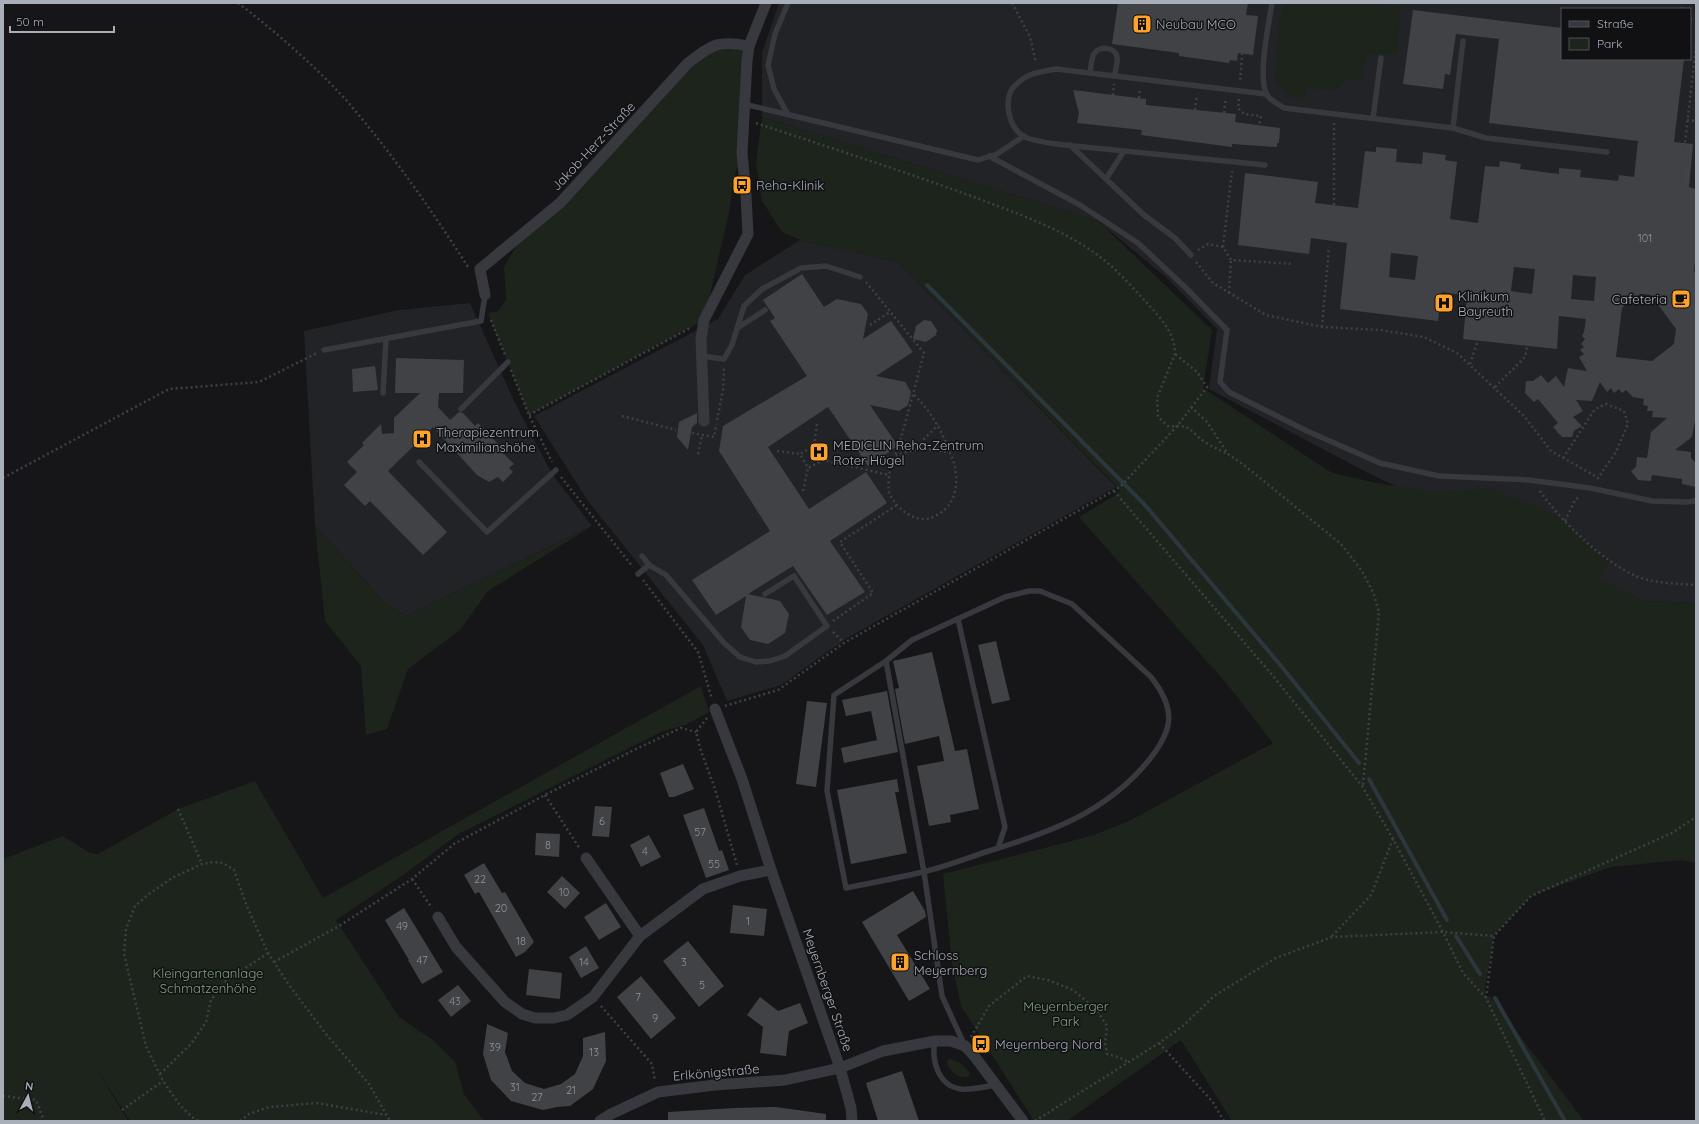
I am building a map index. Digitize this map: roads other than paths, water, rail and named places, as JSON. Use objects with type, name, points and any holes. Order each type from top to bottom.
[{"type":"street","points":[[704,421],[702,356],[704,320],[748,234],[742,153],[747,61],[750,46],[766,3]]},
{"type":"street","name":"Jakob-Herz-Straße","points":[[485,294],[480,269],[560,203],[688,63],[709,46],[730,42],[750,46]]},
{"type":"street","name":"Meyernberger Straße","points":[[715,709],[742,779],[840,1068],[883,1051],[935,1041],[950,1041],[965,1046]]},
{"type":"street","points":[[586,858],[640,936]]},
{"type":"street","points":[[438,917],[456,947],[504,1002],[522,1014],[543,1019],[567,1015],[593,997],[640,936],[703,889],[740,876],[772,870]]},
{"type":"street","points":[[965,1046],[1023,1121]]},
{"type":"street","points":[[840,1068],[851,1108],[852,1121]]},
{"type":"street","name":"Erlkönigstraße","points":[[600,1121],[611,1114],[658,1092],[714,1085],[785,1080],[840,1068]]},
{"type":"lane","points":[[787,114],[774,89],[768,65],[775,34],[788,3]]},
{"type":"lane","points":[[1272,3],[1263,76],[1266,94],[1273,101],[1284,108],[1452,128],[1486,138],[1607,152]]},
{"type":"lane","points":[[1452,128],[1463,41]]},
{"type":"lane","points":[[1090,73],[1093,56],[1098,49],[1103,48],[1110,49],[1117,57],[1115,76]]},
{"type":"lane","points":[[1373,118],[1381,58]]},
{"type":"lane","points":[[1265,165],[1233,163],[1041,141],[1024,136],[1015,126],[1009,113],[1008,100],[1013,88],[1025,77],[1056,69],[1266,94]]},
{"type":"lane","points":[[744,104],[978,160],[997,154],[1024,136]]},
{"type":"lane","points":[[1070,145],[1144,215],[1175,238],[1191,255]]},
{"type":"lane","points":[[1106,179],[1124,151]]},
{"type":"lane","points":[[989,156],[1080,205],[1138,243],[1187,289],[1227,330],[1220,382],[1229,392],[1307,431],[1380,463],[1439,476],[1533,481],[1590,488],[1652,501],[1696,501]]},
{"type":"lane","points":[[702,356],[724,358],[732,345],[739,327],[744,306],[762,289],[800,268],[826,266],[860,277]]},
{"type":"lane","points":[[324,350],[481,321],[485,294]]},
{"type":"lane","points":[[739,327],[765,310]]},
{"type":"lane","points":[[383,393],[386,339]]},
{"type":"lane","points":[[461,409],[508,362]]},
{"type":"lane","points":[[419,462],[487,532],[556,470]]},
{"type":"lane","points":[[642,556],[649,565],[666,575],[724,643],[740,657],[756,662],[770,661],[785,656],[827,626],[794,576],[765,594]]},
{"type":"lane","points":[[638,574],[649,565]]},
{"type":"lane","points":[[1040,591],[1072,604],[1151,677],[1160,689],[1167,703],[1169,718],[1168,730],[1161,746],[1136,776],[1086,814],[1042,835],[924,872],[846,888],[826,791],[834,695],[886,661],[912,640],[958,619],[1005,597],[1029,592],[1040,591]]},
{"type":"lane","points":[[958,619],[1005,827],[998,848]]},
{"type":"lane","points":[[886,661],[924,872],[942,996],[965,1046]]},
{"type":"lane","points":[[935,1041],[933,1052],[938,1074],[953,1087],[962,1089],[995,1085]]},
{"type":"waterway","points":[[927,285],[1145,505],[1282,667],[1359,763]]},
{"type":"waterway","points":[[1369,779],[1447,920]]},
{"type":"waterway","points":[[1456,936],[1480,974]]},
{"type":"waterway","points":[[1495,998],[1565,1121]]},
{"type":"place","name":"Neubau MCO","points":[[1142,24]]},
{"type":"place","name":"Reha-Klinik","points":[[742,185]]},
{"type":"place","name":"Cafeteria","points":[[1681,299]]},
{"type":"place","name":"Klinikum Bayreuth","points":[[1444,303]]},
{"type":"place","name":"Therapiezentrum Maximilianshöhe","points":[[422,439]]},
{"type":"place","name":"MEDICLIN Reha-Zentrum Roter Hügel","points":[[819,452]]},
{"type":"place","name":"Schloss Meyernberg","points":[[900,962]]},
{"type":"place","name":"Meyernberg Nord","points":[[981,1044]]},
{"type":"park label","name":"Kleingartenanlage Schmatzenhöhe","points":[[208,980]]},
{"type":"park label","name":"Meyernberger Park","points":[[1066,1014]]}]
